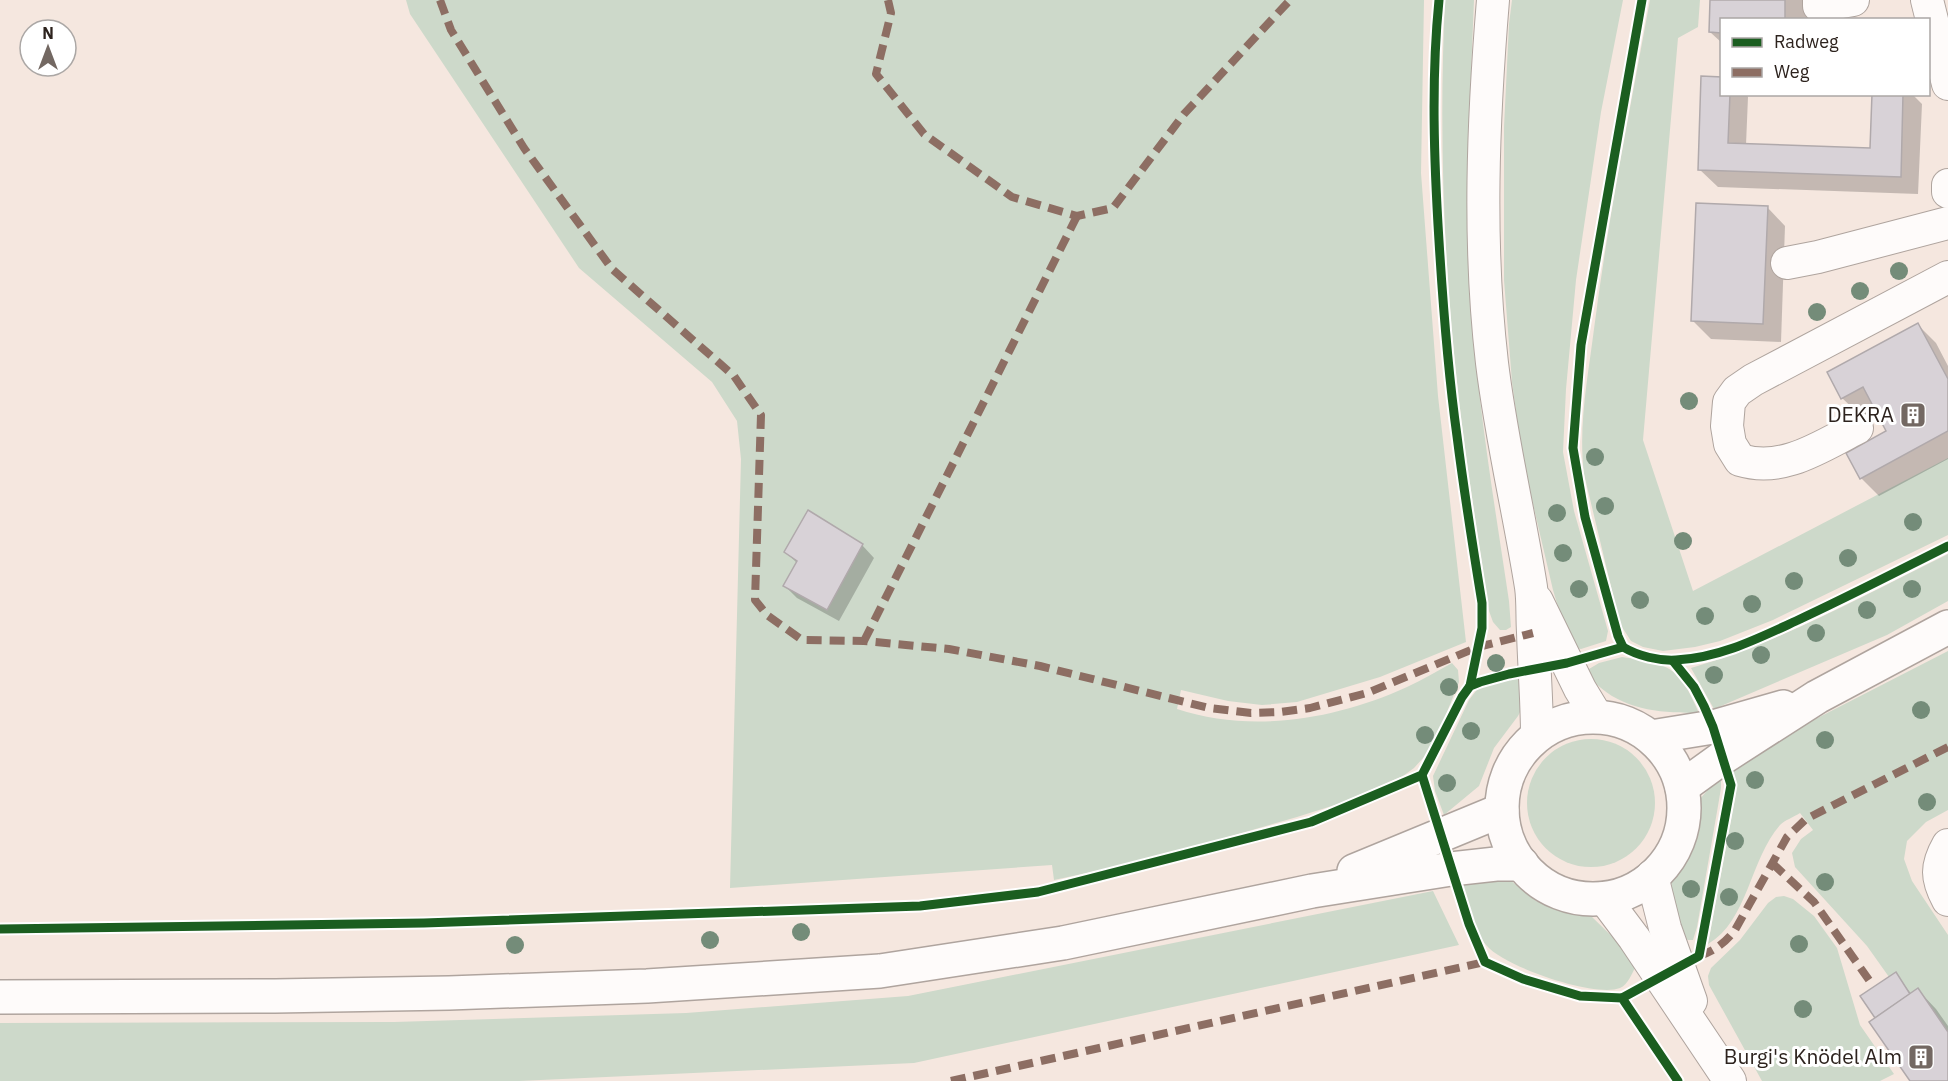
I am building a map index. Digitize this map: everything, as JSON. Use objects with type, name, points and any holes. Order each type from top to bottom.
[{"type":"main road","points":[[1682,787],[1722,758],[1817,697],[1948,627]]},
{"type":"main road","points":[[1651,737],[1713,727],[1817,697]]},
{"type":"main road","points":[[1597,717],[1625,723],[1651,737],[1670,760],[1682,787],[1684,803],[1680,831],[1669,858],[1652,876],[1620,894],[1604,897],[1576,897],[1561,892],[1536,878],[1522,864],[1509,842],[1502,810],[1502,798],[1510,770],[1526,746],[1537,736],[1566,721],[1597,717]]},
{"type":"main road","points":[[1312,891],[1358,869],[1502,810]]},
{"type":"main road","points":[[0,997],[274,996],[471,992],[647,986],[880,970],[1063,943],[1312,891],[1459,868],[1522,864]]},
{"type":"street","points":[[1493,0],[1485,136],[1484,251],[1487,309],[1492,364],[1509,473],[1532,589],[1537,736]]},
{"type":"street","points":[[1819,0],[1819,6],[1853,0]]},
{"type":"street","points":[[1927,0],[1948,84]]},
{"type":"street","points":[[1948,185],[1948,192]]},
{"type":"street","points":[[1787,263],[1948,223]]},
{"type":"street","points":[[1857,428],[1780,464],[1752,464],[1740,460],[1730,444],[1726,426],[1729,402],[1737,391],[1753,380],[1948,276]]},
{"type":"street","points":[[1532,589],[1580,689],[1597,717]]},
{"type":"street","points":[[1948,845],[1939,860],[1938,876],[1948,900]]},
{"type":"street","points":[[1652,876],[1659,909],[1678,967],[1711,1052]]},
{"type":"street","points":[[1604,897],[1730,1081]]},
{"type":"green space","points":[[406,0],[1424,0],[1421,173],[1438,396],[1466,642],[1380,677],[1297,702],[1262,705],[1228,701],[1181,690],[1177,709],[1206,717],[1235,721],[1294,719],[1323,715],[1380,698],[1413,684],[1452,663],[1458,670],[1459,682],[1441,727],[1424,757],[1403,776],[1338,804],[1152,859],[1054,880],[1052,865],[730,888],[741,459],[737,421],[712,382],[579,268],[410,14]]},
{"type":"green space","points":[[1445,0],[1474,0],[1468,187],[1469,262],[1482,413],[1509,601],[1511,627],[1506,630],[1500,630],[1493,622],[1489,611],[1464,439],[1452,334],[1445,239],[1442,143]]},
{"type":"green space","points":[[1512,0],[1623,0],[1601,112],[1576,280],[1566,389],[1563,452],[1574,511],[1608,631],[1606,641],[1581,649],[1575,648],[1567,637],[1553,590],[1522,457],[1512,382],[1504,280],[1504,127]]},
{"type":"green space","points":[[1650,0],[1700,0],[1698,27],[1678,38],[1643,440],[1693,591],[1948,458],[1948,535],[1773,620],[1720,641],[1663,651],[1643,647],[1631,641],[1620,624],[1584,474],[1582,456],[1584,401],[1606,247]]},
{"type":"green space","points":[[1948,554],[1948,601],[1887,635],[1714,709],[1691,668],[1790,631]]},
{"type":"green space","points":[[1948,651],[1948,810],[1926,822],[1907,841],[1904,859],[1912,881],[1948,935],[1948,1032],[1910,994],[1896,972],[1889,977],[1867,946],[1795,867],[1792,853],[1801,839],[1813,830],[1800,813],[1782,823],[1770,839],[1732,920],[1721,934],[1708,944],[1736,793],[1730,763]]},
{"type":"green space","points":[[1622,657],[1652,662],[1671,670],[1685,686],[1699,713],[1660,711],[1635,706],[1623,702],[1601,688],[1591,677],[1589,669],[1599,663]]},
{"type":"green space","points":[[1524,676],[1523,706],[1494,748],[1479,786],[1444,815],[1435,791],[1433,776],[1469,700],[1479,687]]},
{"type":"green space","points":[[1591,739],[1615,744],[1636,758],[1650,779],[1655,803],[1650,827],[1636,848],[1615,862],[1591,867],[1567,862],[1546,848],[1532,827],[1527,803],[1532,779],[1546,758],[1567,744]]},
{"type":"green space","points":[[1721,779],[1697,927],[1693,940],[1688,940],[1682,937],[1670,894],[1672,880],[1692,841],[1700,799],[1716,780]]},
{"type":"green space","points":[[1461,878],[1510,880],[1536,901],[1591,916],[1627,951],[1636,966],[1630,978],[1620,988],[1591,989],[1551,979],[1512,963],[1487,946],[1482,939],[1471,913]]},
{"type":"green space","points":[[1433,891],[1459,945],[914,1063],[519,1081],[0,1081],[0,1023],[394,1022],[686,1013],[908,996]]},
{"type":"green space","points":[[1784,896],[1793,899],[1814,916],[1837,948],[1860,1025],[1894,1074],[1880,1081],[1762,1081],[1709,985],[1708,976],[1711,968],[1740,940],[1768,903],[1776,897]]},
{"type":"building","points":[[1710,0],[1785,0],[1785,18],[1720,18],[1720,33],[1709,32]]},
{"type":"building","points":[[1701,76],[1720,77],[1720,96],[1730,96],[1728,143],[1870,148],[1872,96],[1903,96],[1901,177],[1698,170]]},
{"type":"building","points":[[1696,203],[1768,206],[1763,324],[1691,321]]},
{"type":"building","name":"DEKRA","points":[[1918,323],[1948,379],[1948,431],[1860,479],[1846,453],[1886,431],[1863,387],[1841,399],[1827,372]]},
{"type":"building","points":[[808,510],[863,544],[827,610],[783,586],[797,561],[784,552]]},
{"type":"building","points":[[1896,972],[1910,994],[1875,1018],[1860,996]]},
{"type":"building","name":"Burgi's Knödel Alm","points":[[1918,988],[1948,1032],[1948,1081],[1910,1081],[1869,1022]]},
{"type":"marked path","points":[[440,0],[451,30],[524,148],[612,269],[734,376],[761,415],[755,600],[767,615],[802,640],[864,641],[949,649],[1040,666],[1209,708],[1251,713],[1310,708],[1367,693],[1478,647],[1533,633]]},
{"type":"marked path","points":[[888,0],[891,13],[876,74],[924,134],[1012,197],[1077,216],[1113,208],[1184,114],[1290,0]]},
{"type":"marked path","points":[[864,641],[1077,216]]},
{"type":"marked path","points":[[1699,956],[1719,946],[1735,930],[1787,837],[1806,819],[1948,747]]},
{"type":"marked path","points":[[1772,863],[1814,902],[1869,980]]},
{"type":"marked path","points":[[951,1081],[1485,962]]},
{"type":"cycle path","points":[[1439,0],[1434,120],[1442,290],[1454,412],[1482,603],[1482,628],[1470,686]]},
{"type":"cycle path","points":[[1623,647],[1585,517],[1573,448],[1581,345],[1642,0]]},
{"type":"cycle path","points":[[0,929],[424,923],[920,906],[1038,892],[1311,822],[1422,775],[1462,697],[1470,686],[1480,682],[1567,663],[1623,647],[1656,659],[1669,660],[1723,652],[1796,621],[1948,546]]},
{"type":"cycle path","points":[[1622,998],[1699,956],[1731,785],[1704,706],[1694,687],[1673,661]]},
{"type":"cycle path","points":[[1422,775],[1469,924],[1485,962],[1523,979],[1580,996],[1622,998],[1678,1081]]},
{"type":"place","name":"DEKRA","points":[[1913,415]]},
{"type":"place","name":"Burgi's Knödel Alm","points":[[1921,1057]]}]
